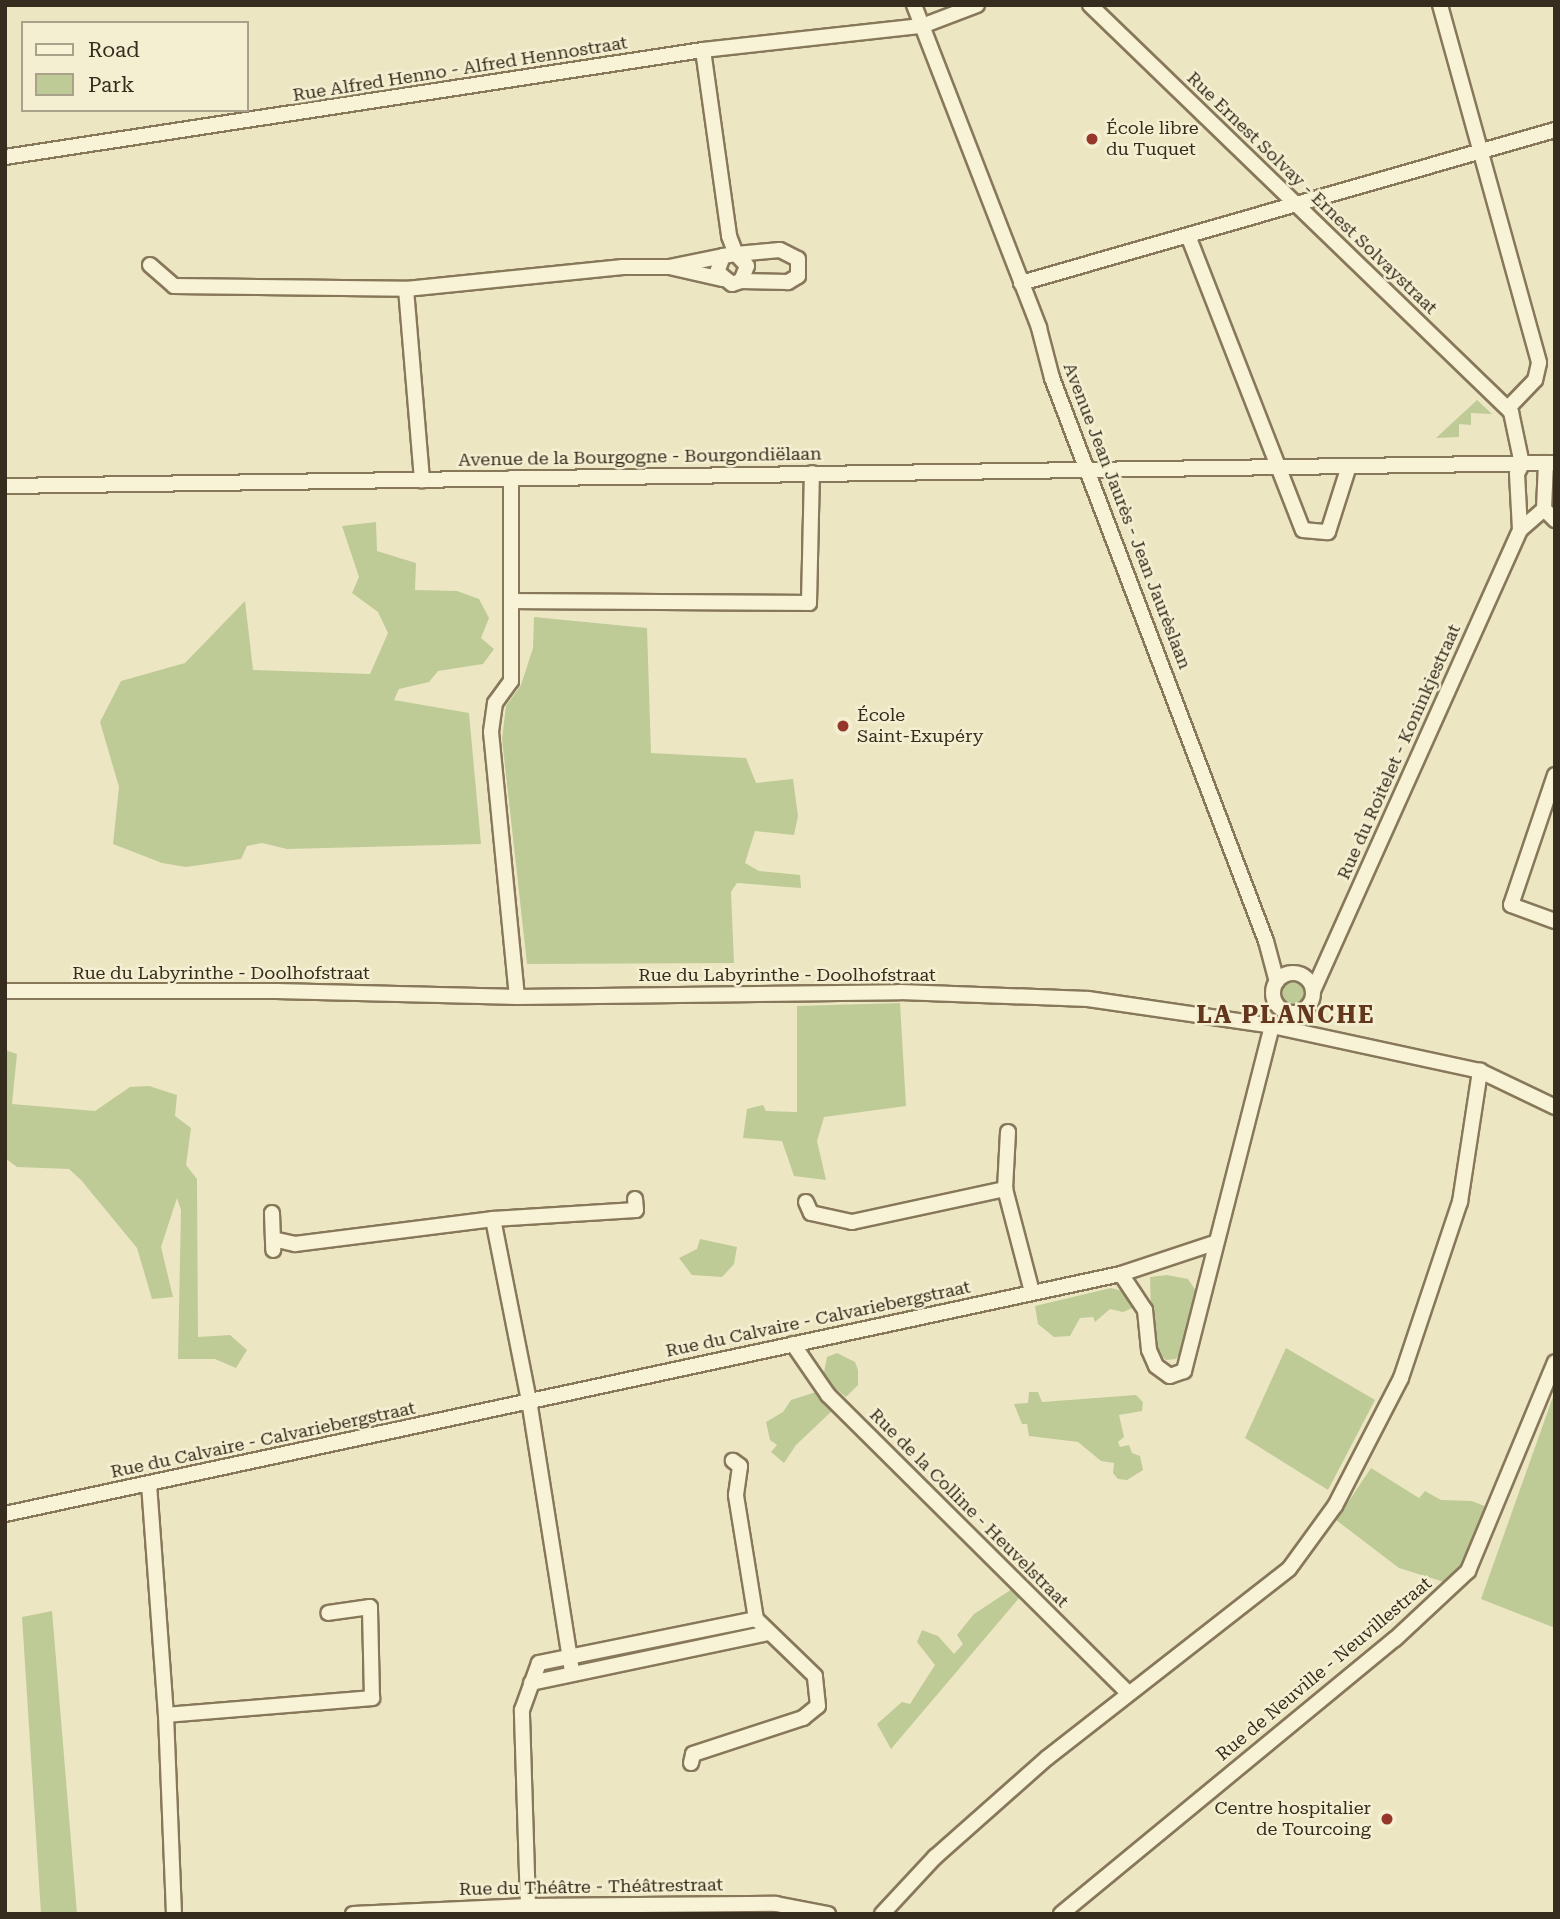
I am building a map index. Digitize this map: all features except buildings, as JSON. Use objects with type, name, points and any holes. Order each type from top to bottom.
[{"type":"street","name":"Avenue Jean Jaurès - Jean Jaurèslaan","points":[[914,5],[1021,283],[1052,378],[1090,470],[1266,941],[1277,982]]},
{"type":"street","name":"Rue Alfred Henno - Alfred Hennostraat","points":[[5,157],[703,50],[922,26],[977,5]]},
{"type":"street","name":"Rue Ernest Solvay - Ernest Solvaystraat","points":[[1090,5],[1508,408]]},
{"type":"street","points":[[1440,5],[1539,363],[1535,380],[1508,408]]},
{"type":"street","points":[[703,50],[729,236],[729,255]]},
{"type":"street","points":[[1021,283],[1189,238],[1555,130]]},
{"type":"street","points":[[1189,238],[1276,467],[1303,530],[1328,532],[1348,469]]},
{"type":"street","points":[[150,265],[174,286],[406,289],[623,267],[669,267],[729,255],[780,250],[798,259],[798,276],[788,282],[741,281],[732,284],[722,279],[669,267]]},
{"type":"street","points":[[722,279],[716,264],[729,255]]},
{"type":"street","points":[[729,255],[747,266],[741,281]]},
{"type":"street","points":[[406,289],[422,480]]},
{"type":"street","name":"Rue du Roitelet - Koninkjestraat","points":[[1508,408],[1516,422],[1522,464],[1517,474],[1520,530]]},
{"type":"street","points":[[1550,463],[1544,509],[1555,520]]},
{"type":"street","name":"Avenue de la Bourgogne - Bourgondiëlaan","points":[[5,486],[1276,467],[1348,469],[1550,463]]},
{"type":"street","points":[[512,601],[809,603],[812,473]]},
{"type":"street","points":[[511,478],[511,681],[495,703],[491,732],[517,997]]},
{"type":"street","name":"Rue du Roitelet - Koninkjestraat","points":[[1313,991],[1520,530],[1544,509]]},
{"type":"street","points":[[1555,775],[1511,905],[1555,921]]},
{"type":"street","points":[[1121,1274],[1145,1310],[1149,1350],[1156,1366],[1170,1376],[1184,1371],[1213,1243],[1273,1027],[1277,982],[1298,974],[1308,980],[1313,991],[1308,1007],[1292,1013],[1273,1027]]},
{"type":"street","name":"Rue du Labyrinthe - Doolhofstraat","points":[[5,991],[276,991],[517,997],[926,992],[1088,999],[1273,1027],[1480,1071],[1555,1107]]},
{"type":"street","points":[[1275,1002],[1292,1013]]},
{"type":"street","points":[[882,1914],[936,1857],[1127,1692],[1289,1569],[1335,1506],[1401,1378],[1460,1202],[1480,1071]]},
{"type":"street","points":[[1008,1132],[1005,1189],[1032,1292]]},
{"type":"street","points":[[806,1202],[811,1213],[852,1222],[1005,1189]]},
{"type":"street","points":[[272,1213],[273,1244],[295,1244],[493,1219],[636,1210],[635,1199]]},
{"type":"street","points":[[493,1219],[529,1400],[572,1654],[572,1671]]},
{"type":"street","name":"Rue du Calvaire - Calvariebergstraat","points":[[5,1514],[1121,1274],[1213,1243]]},
{"type":"street","name":"Rue de la Colline - Heuvelstraat","points":[[793,1344],[828,1395],[1127,1692]]},
{"type":"street","name":"Rue de Neuville - Neuvillestraat","points":[[1061,1914],[1404,1632],[1468,1571],[1555,1362]]},
{"type":"street","points":[[691,1763],[692,1754],[803,1718],[818,1706],[815,1676],[756,1619],[736,1495],[740,1466],[733,1461]]},
{"type":"street","points":[[149,1484],[166,1715],[174,1914]]},
{"type":"street","points":[[166,1715],[372,1698],[370,1606],[328,1614]]},
{"type":"street","points":[[528,1906],[522,1710],[539,1663],[572,1654],[756,1619]]},
{"type":"street","points":[[531,1683],[572,1671],[768,1633]]},
{"type":"street","name":"Rue du Théâtre - Théâtrestraat","points":[[353,1914],[528,1906],[776,1904],[828,1914]]},
{"type":"green space","points":[[1477,400],[1492,414],[1471,413],[1471,425],[1459,424],[1459,437],[1436,438]]},
{"type":"green space","points":[[376,522],[377,551],[416,563],[415,590],[457,591],[479,599],[489,618],[481,638],[494,649],[483,664],[438,671],[429,682],[399,689],[394,700],[469,713],[481,844],[287,849],[262,843],[247,846],[241,859],[186,867],[162,863],[113,844],[119,787],[100,722],[121,681],[185,663],[245,601],[253,670],[370,674],[388,633],[378,612],[352,593],[359,577],[342,526]]},
{"type":"green space","points":[[534,617],[647,628],[651,753],[746,758],[756,783],[793,779],[798,816],[794,835],[755,831],[745,863],[759,871],[800,875],[801,888],[737,883],[731,892],[734,963],[527,964],[502,739],[506,706],[521,685],[533,648]]},
{"type":"green space","points":[[1293,982],[1301,985],[1304,993],[1301,1001],[1293,1004],[1285,1001],[1282,993],[1285,985]]},
{"type":"green space","points":[[900,1003],[906,1106],[824,1117],[817,1141],[826,1180],[794,1176],[782,1141],[743,1138],[747,1109],[763,1105],[766,1111],[797,1112],[797,1006]]},
{"type":"green space","points":[[5,1050],[17,1054],[12,1104],[95,1111],[130,1087],[149,1086],[177,1095],[175,1116],[191,1128],[186,1165],[197,1179],[198,1337],[230,1335],[247,1350],[236,1368],[215,1359],[178,1359],[181,1210],[177,1198],[161,1247],[173,1297],[152,1299],[137,1248],[81,1180],[69,1169],[17,1167],[5,1158]]},
{"type":"green space","points":[[700,1239],[737,1247],[734,1264],[722,1277],[692,1275],[679,1258],[697,1249]]},
{"type":"green space","points":[[1167,1275],[1188,1279],[1196,1291],[1181,1352],[1176,1359],[1166,1360],[1152,1349],[1150,1277]]},
{"type":"green space","points":[[1111,1288],[1126,1292],[1135,1307],[1123,1312],[1110,1309],[1095,1322],[1093,1317],[1080,1318],[1070,1336],[1054,1337],[1038,1324],[1035,1306]]},
{"type":"green space","points":[[1286,1348],[1375,1400],[1328,1490],[1245,1438]]},
{"type":"green space","points":[[837,1353],[855,1362],[858,1370],[858,1385],[846,1397],[823,1378],[827,1357]]},
{"type":"green space","points":[[1555,1391],[1555,1628],[1481,1599]]},
{"type":"green space","points":[[816,1392],[834,1409],[796,1445],[784,1463],[771,1452],[777,1445],[770,1440],[766,1422],[783,1412],[791,1400]]},
{"type":"green space","points":[[1029,1392],[1038,1392],[1042,1402],[1136,1395],[1143,1402],[1142,1411],[1119,1415],[1124,1437],[1118,1442],[1120,1447],[1129,1445],[1132,1453],[1140,1456],[1143,1470],[1127,1480],[1118,1479],[1113,1473],[1114,1463],[1101,1461],[1078,1442],[1029,1436],[1027,1424],[1022,1424],[1014,1404],[1028,1403]]},
{"type":"green space","points":[[1371,1468],[1419,1498],[1425,1491],[1441,1500],[1472,1501],[1492,1509],[1454,1585],[1399,1568],[1336,1520]]},
{"type":"green space","points":[[1012,1589],[1019,1598],[891,1749],[877,1724],[902,1702],[910,1704],[935,1665],[917,1642],[922,1630],[938,1636],[954,1654],[963,1644],[957,1635],[974,1614]]},
{"type":"green space","points":[[52,1611],[77,1914],[41,1914],[22,1617]]},
{"type":"place","name":"École libre du Tuquet","points":[[1092,139]]},
{"type":"place","name":"École Saint-Exupéry","points":[[843,726]]},
{"type":"place","name":"Centre hospitalier de Tourcoing","points":[[1387,1819]]},
{"type":"district","name":"LA PLANCHE","points":[[1286,1016]]}]
